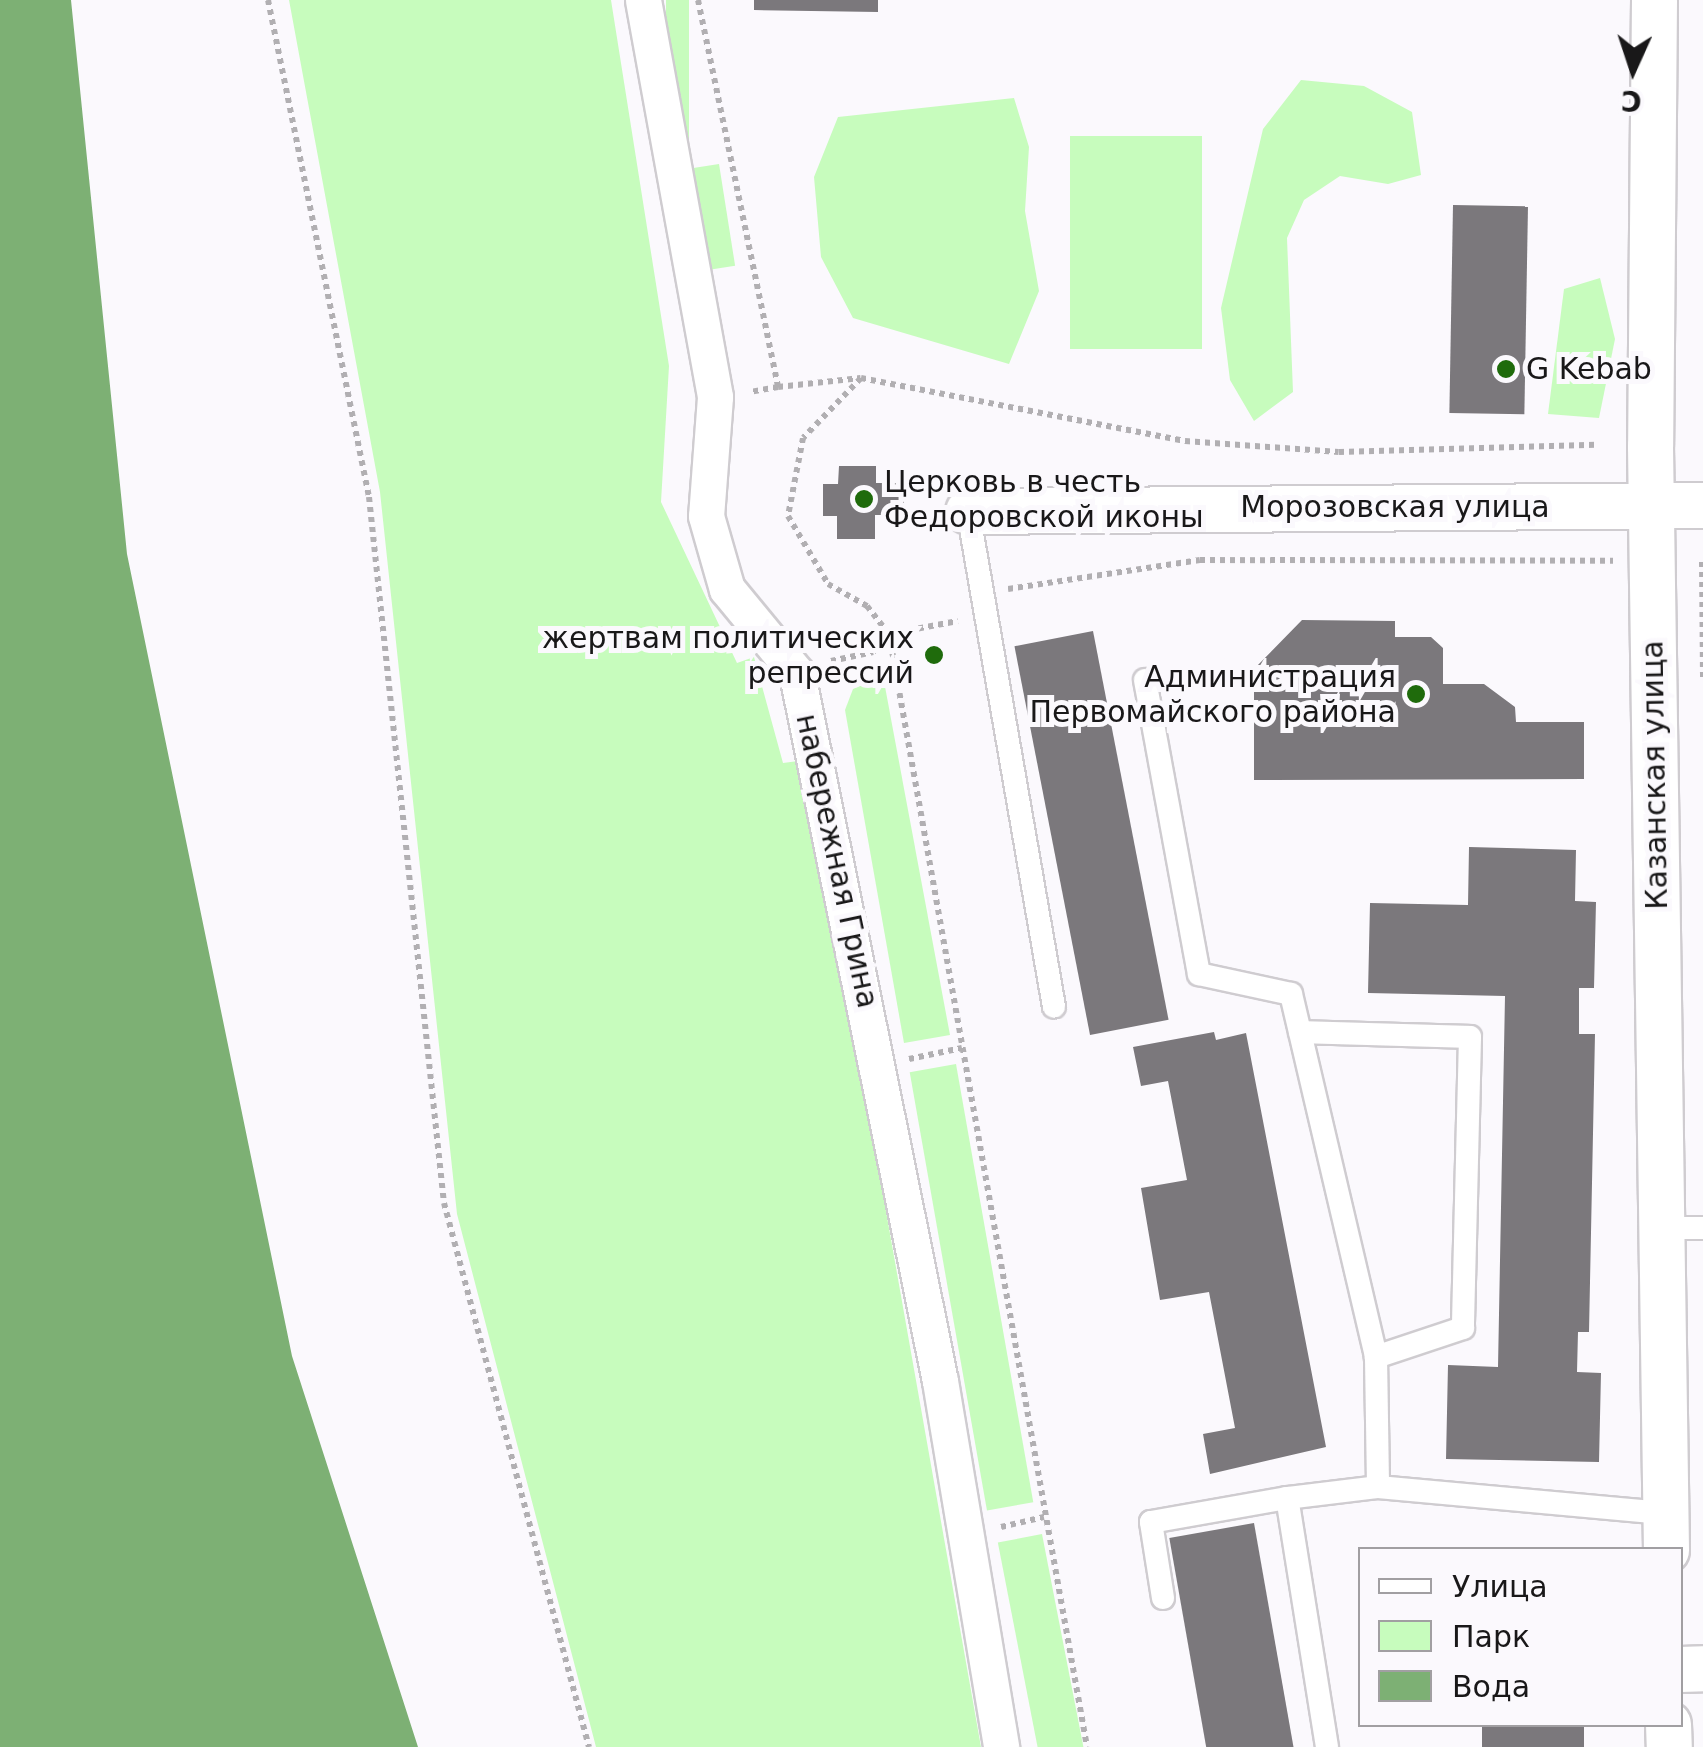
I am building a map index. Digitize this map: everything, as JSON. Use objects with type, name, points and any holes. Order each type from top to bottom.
[{"type":"street","name":"набережная Грина","points":[[643,0],[715,398],[706,516],[727,589],[797,674],[926,1306],[1001,1747]]},
{"type":"street","name":"Казанская улица","points":[[1654,0],[1653,504],[1682,1228],[1666,1531]]},
{"type":"street","name":"Морозовская улица","points":[[968,511],[1703,505]]},
{"type":"lane","points":[[968,511],[1054,1007]]},
{"type":"lane","points":[[1146,680],[1199,974],[1291,994],[1376,1357],[1378,1486]]},
{"type":"lane","points":[[1300,1032],[1470,1037],[1463,1328],[1376,1357]]},
{"type":"lane","points":[[1163,1598],[1150,1522],[1286,1498],[1378,1486],[1666,1531]]},
{"type":"lane","points":[[1286,1498],[1327,1747]]},
{"type":"path","points":[[268,0],[369,497],[444,1203],[589,1747]]},
{"type":"path","points":[[698,0],[778,387]]},
{"type":"path","points":[[715,398],[860,378],[1185,441],[1352,452],[1596,445]]},
{"type":"path","points":[[860,378],[804,438],[788,516],[828,584],[867,606],[888,634],[1087,1747]]},
{"type":"path","points":[[837,659],[873,652],[888,634],[986,616],[997,591],[1200,560],[1633,561]]},
{"type":"path","points":[[1703,563],[1703,678]]},
{"type":"path","points":[[910,1059],[962,1048]]},
{"type":"path","points":[[994,1528],[1044,1517]]},
{"type":"green space","points":[[289,0],[611,0],[669,366],[661,502],[737,663],[754,657],[783,763],[806,760],[981,1747],[596,1747],[457,1214],[380,492]]},
{"type":"green space","points":[[666,0],[689,0],[689,145],[666,145]]},
{"type":"green space","points":[[1301,80],[1364,86],[1412,112],[1421,175],[1388,184],[1340,176],[1304,200],[1287,238],[1293,392],[1254,421],[1230,380],[1221,308],[1263,129]]},
{"type":"green space","points":[[1014,98],[1029,147],[1025,211],[1039,291],[1009,364],[853,318],[821,257],[814,177],[838,117]]},
{"type":"green space","points":[[1070,136],[1202,136],[1202,349],[1070,349]]},
{"type":"green space","points":[[719,164],[735,266],[709,270],[693,168]]},
{"type":"green space","points":[[1600,278],[1615,339],[1599,418],[1548,414],[1564,289]]},
{"type":"green space","points":[[883,676],[950,1035],[904,1043],[845,710],[853,689]]},
{"type":"green space","points":[[956,1064],[1033,1502],[987,1510],[910,1072]]},
{"type":"green space","points":[[1042,1534],[1083,1747],[1038,1747],[998,1543]]},
{"type":"water","points":[[0,0],[71,0],[127,554],[292,1356],[418,1747],[0,1747]]},
{"type":"building","points":[[754,0],[878,0],[878,12],[754,10]]},
{"type":"building","points":[[1453,205],[1528,206],[1524,414],[1449,413]]},
{"type":"building","name":"Церковь в честь Федоровской иконы","points":[[839,466],[876,466],[876,483],[904,483],[904,515],[875,515],[875,539],[837,539],[837,516],[823,516],[823,484],[838,484]]},
{"type":"building","points":[[1302,620],[1395,621],[1395,637],[1431,637],[1443,648],[1443,684],[1484,684],[1515,707],[1516,722],[1584,722],[1584,779],[1254,780],[1254,669]]},
{"type":"building","points":[[1093,631],[1169,1020],[1090,1035],[1014,646]]},
{"type":"building","points":[[1469,847],[1576,850],[1575,901],[1596,902],[1594,988],[1579,988],[1579,1034],[1595,1034],[1589,1332],[1578,1332],[1577,1372],[1601,1373],[1599,1462],[1446,1459],[1448,1365],[1498,1367],[1505,996],[1368,993],[1370,903],[1468,905]]},
{"type":"building","points":[[1214,1032],[1216,1040],[1246,1033],[1326,1447],[1210,1474],[1203,1434],[1235,1428],[1209,1292],[1160,1300],[1141,1188],[1187,1180],[1168,1081],[1141,1086],[1133,1047]]},
{"type":"building","points":[[1254,1523],[1293,1747],[1206,1747],[1169,1538]]},
{"type":"building","points":[[1482,1727],[1584,1727],[1584,1747],[1482,1747]]},
{"type":"place","name":"G Kebab","points":[[1506,369]]},
{"type":"place","name":"Церковь в честь Федоровской иконы","points":[[864,499]]},
{"type":"place","name":"жертвам политических репрессий","points":[[934,655]]},
{"type":"place","name":"Администрация Первомайского района","points":[[1416,694]]}]
